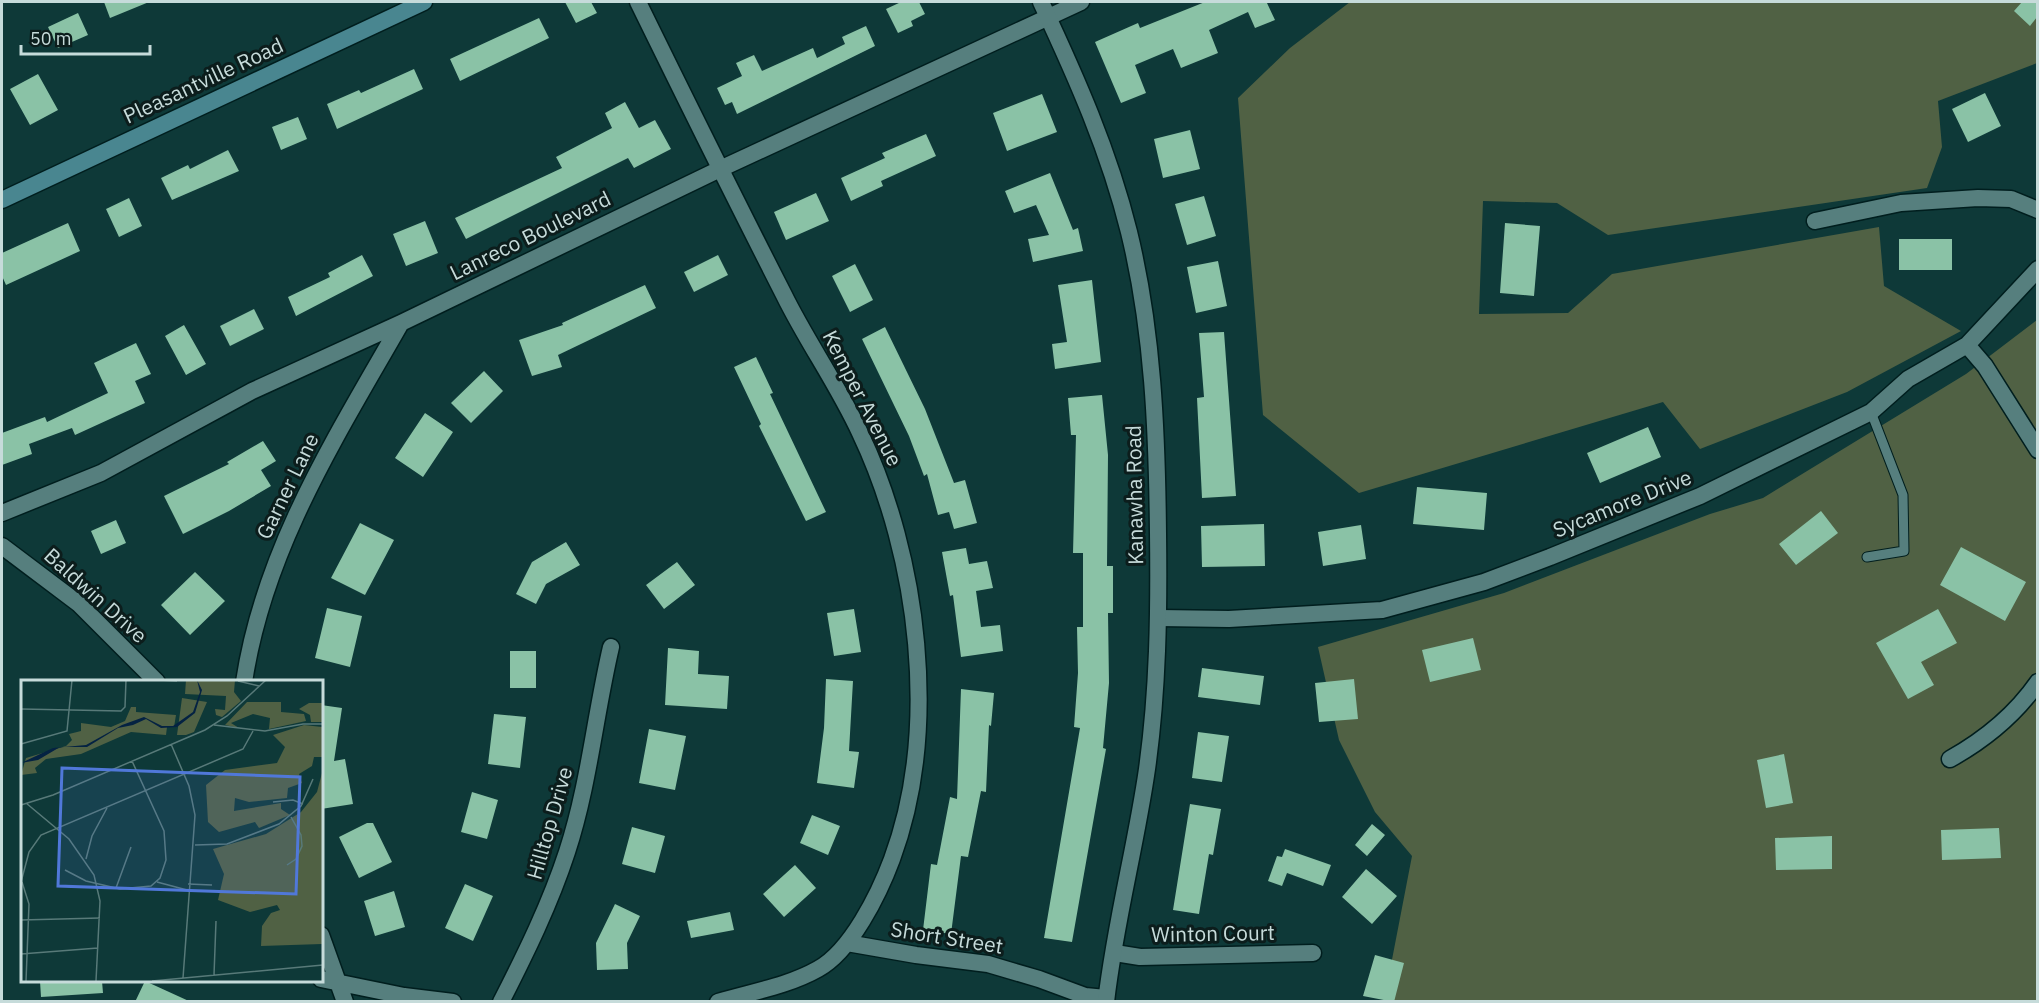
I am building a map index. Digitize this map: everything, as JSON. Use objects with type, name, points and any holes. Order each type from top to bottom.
[{"type":"main road","name":"Pleasantville Road","points":[[2,200],[424,2]]},
{"type":"street","name":"Kemper Avenue","points":[[638,2],[787,301],[861,433],[888,503],[910,602],[918,701],[912,788],[889,866],[847,943],[835,957],[819,969],[796,980],[718,1002]]},
{"type":"street","name":"Lanreco Boulevard","points":[[2,513],[101,473],[252,391],[401,323],[1045,9],[1081,2]]},
{"type":"street","name":"Kanawha Road","points":[[1045,9],[1090,109],[1113,173],[1141,288],[1150,357],[1156,434],[1159,618],[1147,768],[1106,1000]]},
{"type":"street","points":[[1815,221],[1900,203],[1978,198],[2011,200],[2037,210]]},
{"type":"street","name":"Sycamore Drive","points":[[1159,618],[1229,619],[1357,614],[1431,598],[1495,578],[1700,496],[1871,412],[1908,379],[1967,345],[2037,269]]},
{"type":"street","name":"Garner Lane","points":[[244,680],[256,625],[273,566],[288,529],[323,459],[401,323]]},
{"type":"street","points":[[1967,345],[1985,366],[2037,450]]},
{"type":"street","name":"Baldwin Drive","points":[[2,546],[79,604],[155,680]]},
{"type":"street","name":"Hilltop Drive","points":[[501,1002],[532,941],[568,850],[580,803],[597,706],[611,647]]},
{"type":"street","points":[[1950,759],[1978,743],[2022,704],[2037,682]]},
{"type":"street","points":[[322,938],[345,1002]]},
{"type":"street","name":"Short Street","points":[[847,943],[916,956],[988,964],[1085,996],[1106,1000]]},
{"type":"street","name":"Winton Court","points":[[1114,953],[1140,957],[1313,953]]},
{"type":"street","points":[[322,979],[453,1002]]},
{"type":"lane","points":[[1867,557],[1904,551],[1903,495],[1871,412]]},
{"type":"green space","points":[[1350,2],[2033,2],[2037,13],[2037,63],[1938,101],[1942,147],[1927,188],[1608,235],[1557,203],[1483,201],[1479,314],[1568,313],[1612,274],[1879,227],[1884,286],[1961,331],[1847,392],[1700,449],[1663,402],[1359,493],[1263,415],[1238,98],[1290,48]]},
{"type":"green space","points":[[2037,320],[2037,1001],[1384,1001],[1412,856],[1375,812],[1339,740],[1318,647],[1504,593],[1710,514],[1763,498],[1966,374]]},
{"type":"building","points":[[104,2],[149,2],[110,18]]},
{"type":"building","points":[[565,2],[591,2],[597,13],[576,23]]},
{"type":"building","points":[[901,2],[919,2],[925,14],[911,21],[913,26],[898,33],[886,9]]},
{"type":"building","points":[[1205,2],[1271,2],[1267,3],[1275,20],[1255,28],[1248,12],[1209,30],[1218,53],[1181,68],[1173,49],[1135,65],[1146,93],[1121,103],[1095,42],[1138,23],[1140,28]]},
{"type":"building","points":[[2022,2],[2037,2],[2037,17],[2030,26],[2014,11]]},
{"type":"building","points":[[78,13],[88,35],[58,48],[48,27]]},
{"type":"building","points":[[539,18],[549,38],[460,81],[450,59]]},
{"type":"building","points":[[866,26],[875,46],[737,114],[732,102],[725,105],[717,88],[742,76],[736,63],[754,55],[762,71],[813,48],[817,58],[845,44],[842,37]]},
{"type":"building","points":[[414,69],[423,89],[337,129],[327,104],[359,90],[361,93]]},
{"type":"building","points":[[38,74],[58,110],[30,125],[10,89]]},
{"type":"building","points":[[1985,93],[2001,126],[1968,142],[1952,109]]},
{"type":"building","points":[[1042,94],[1057,132],[1007,151],[993,113]]},
{"type":"building","points":[[625,102],[639,128],[655,120],[671,149],[634,168],[628,158],[466,239],[455,218],[562,168],[556,157],[612,128],[605,113]]},
{"type":"building","points":[[298,117],[307,139],[281,150],[272,127]]},
{"type":"building","points":[[1190,130],[1200,169],[1163,178],[1154,139]]},
{"type":"building","points":[[926,134],[936,156],[881,181],[883,186],[851,201],[841,178],[885,158],[882,153]]},
{"type":"building","points":[[228,150],[239,171],[172,200],[161,178],[188,165],[190,169]]},
{"type":"building","points":[[1050,173],[1073,230],[1078,228],[1083,251],[1033,262],[1028,239],[1049,235],[1036,205],[1014,213],[1005,191]]},
{"type":"building","points":[[816,193],[829,221],[786,240],[774,212]]},
{"type":"building","points":[[1204,196],[1216,236],[1187,245],[1175,204]]},
{"type":"building","points":[[129,198],[142,226],[119,237],[106,209]]},
{"type":"building","points":[[425,221],[438,253],[406,266],[393,234]]},
{"type":"building","points":[[68,223],[80,251],[6,285],[2,276],[2,253]]},
{"type":"building","points":[[1505,223],[1540,226],[1534,296],[1500,293]]},
{"type":"building","points":[[1899,239],[1952,239],[1952,270],[1899,270]]},
{"type":"building","points":[[362,255],[373,276],[296,316],[288,297],[330,277],[328,273]]},
{"type":"building","points":[[718,255],[728,275],[694,292],[684,272]]},
{"type":"building","points":[[1218,261],[1227,306],[1196,313],[1187,267]]},
{"type":"building","points":[[855,264],[873,300],[850,312],[832,276]]},
{"type":"building","points":[[1092,280],[1101,362],[1055,369],[1052,344],[1067,342],[1058,285]]},
{"type":"building","points":[[645,285],[656,308],[558,355],[562,367],[532,376],[519,340],[563,325],[562,323]]},
{"type":"building","points":[[254,309],[264,329],[230,346],[220,326]]},
{"type":"building","points":[[184,325],[206,364],[186,375],[165,336]]},
{"type":"building","points":[[885,327],[925,409],[954,483],[965,480],[977,523],[954,529],[949,512],[938,515],[927,474],[924,476],[909,436],[862,339]]},
{"type":"building","points":[[1224,332],[1236,496],[1202,498],[1197,398],[1204,397],[1199,333]]},
{"type":"building","points":[[136,343],[151,374],[135,381],[145,403],[75,435],[72,428],[29,444],[32,454],[2,465],[2,433],[45,417],[47,422],[108,393],[94,363]]},
{"type":"building","points":[[756,357],[773,393],[770,394],[826,512],[806,521],[759,426],[761,424],[734,367]]},
{"type":"building","points":[[484,371],[503,391],[471,423],[451,403]]},
{"type":"building","points":[[1102,395],[1108,455],[1107,566],[1113,566],[1113,613],[1108,613],[1109,683],[1103,748],[1106,749],[1072,942],[1044,938],[1080,728],[1074,727],[1078,673],[1077,627],[1083,627],[1083,553],[1073,553],[1076,435],[1071,435],[1068,398]]},
{"type":"building","points":[[425,413],[453,432],[423,477],[395,458]]},
{"type":"building","points":[[1648,427],[1661,457],[1600,483],[1587,453]]},
{"type":"building","points":[[263,441],[276,461],[261,470],[271,486],[229,511],[183,534],[164,496],[229,464],[227,462]]},
{"type":"building","points":[[1417,487],[1487,493],[1484,530],[1413,524]]},
{"type":"building","points":[[1821,511],[1838,533],[1796,565],[1779,544]]},
{"type":"building","points":[[116,520],[126,543],[101,554],[91,531]]},
{"type":"building","points":[[360,523],[394,540],[365,595],[331,578]]},
{"type":"building","points":[[1264,524],[1265,566],[1202,567],[1201,526]]},
{"type":"building","points":[[1361,525],[1366,559],[1323,566],[1318,532]]},
{"type":"building","points":[[566,542],[580,565],[546,584],[536,604],[516,594],[532,562]]},
{"type":"building","points":[[1961,547],[2026,582],[2005,621],[1940,585]]},
{"type":"building","points":[[966,548],[969,564],[987,561],[993,588],[976,591],[981,627],[1000,625],[1003,651],[961,657],[953,595],[950,596],[942,552]]},
{"type":"building","points":[[677,562],[695,585],[664,609],[646,585]]},
{"type":"building","points":[[195,572],[225,601],[190,635],[161,605]]},
{"type":"building","points":[[327,608],[362,616],[350,667],[315,658]]},
{"type":"building","points":[[854,609],[861,652],[834,656],[827,613]]},
{"type":"building","points":[[1938,609],[1957,643],[1921,662],[1934,685],[1908,699],[1876,643]]},
{"type":"building","points":[[1473,638],[1481,670],[1430,682],[1422,650]]},
{"type":"building","points":[[668,648],[699,651],[698,674],[729,676],[727,709],[665,705]]},
{"type":"building","points":[[510,651],[536,651],[536,688],[510,688]]},
{"type":"building","points":[[1202,668],[1264,676],[1260,705],[1198,697]]},
{"type":"building","points":[[826,679],[853,681],[849,751],[859,752],[854,788],[817,783],[824,728]]},
{"type":"building","points":[[1354,679],[1358,719],[1319,722],[1315,683]]},
{"type":"building","points":[[961,689],[994,693],[991,726],[989,725],[986,792],[981,791],[968,857],[961,856],[951,934],[923,930],[931,864],[937,865],[950,797],[957,799]]},
{"type":"building","points":[[322,705],[342,708],[334,761],[345,759],[353,804],[322,809]]},
{"type":"building","points":[[494,714],[526,717],[520,768],[488,764]]},
{"type":"building","points":[[649,729],[686,736],[675,790],[639,783]]},
{"type":"building","points":[[1198,732],[1229,736],[1222,782],[1192,778]]},
{"type":"building","points":[[1784,754],[1793,803],[1766,808],[1757,760]]},
{"type":"building","points":[[472,792],[498,800],[487,839],[461,832]]},
{"type":"building","points":[[1190,804],[1221,809],[1213,855],[1209,854],[1199,914],[1173,910]]},
{"type":"building","points":[[812,815],[840,826],[828,855],[800,843]]},
{"type":"building","points":[[367,823],[373,823],[392,862],[359,878],[339,837]]},
{"type":"building","points":[[1372,824],[1385,835],[1367,856],[1355,845]]},
{"type":"building","points":[[632,827],[665,836],[655,873],[622,864]]},
{"type":"building","points":[[1999,828],[2001,858],[1942,860],[1941,830]]},
{"type":"building","points":[[1832,836],[1832,869],[1776,870],[1775,838]]},
{"type":"building","points":[[1285,849],[1331,865],[1323,886],[1287,873],[1282,886],[1268,881],[1277,856],[1282,857]]},
{"type":"building","points":[[795,865],[816,888],[784,917],[763,894]]},
{"type":"building","points":[[1366,869],[1397,896],[1372,924],[1342,897]]},
{"type":"building","points":[[465,884],[493,896],[473,941],[445,928]]},
{"type":"building","points":[[394,891],[405,927],[375,936],[364,901]]},
{"type":"building","points":[[615,904],[640,916],[627,943],[628,969],[597,970],[596,943]]},
{"type":"building","points":[[730,912],[734,930],[691,938],[687,921]]},
{"type":"building","points":[[1375,955],[1404,963],[1394,1002],[1363,996]]},
{"type":"building","points":[[40,982],[102,982],[103,993],[41,997]]},
{"type":"building","points":[[145,982],[147,982],[191,1002],[135,1002]]}]
